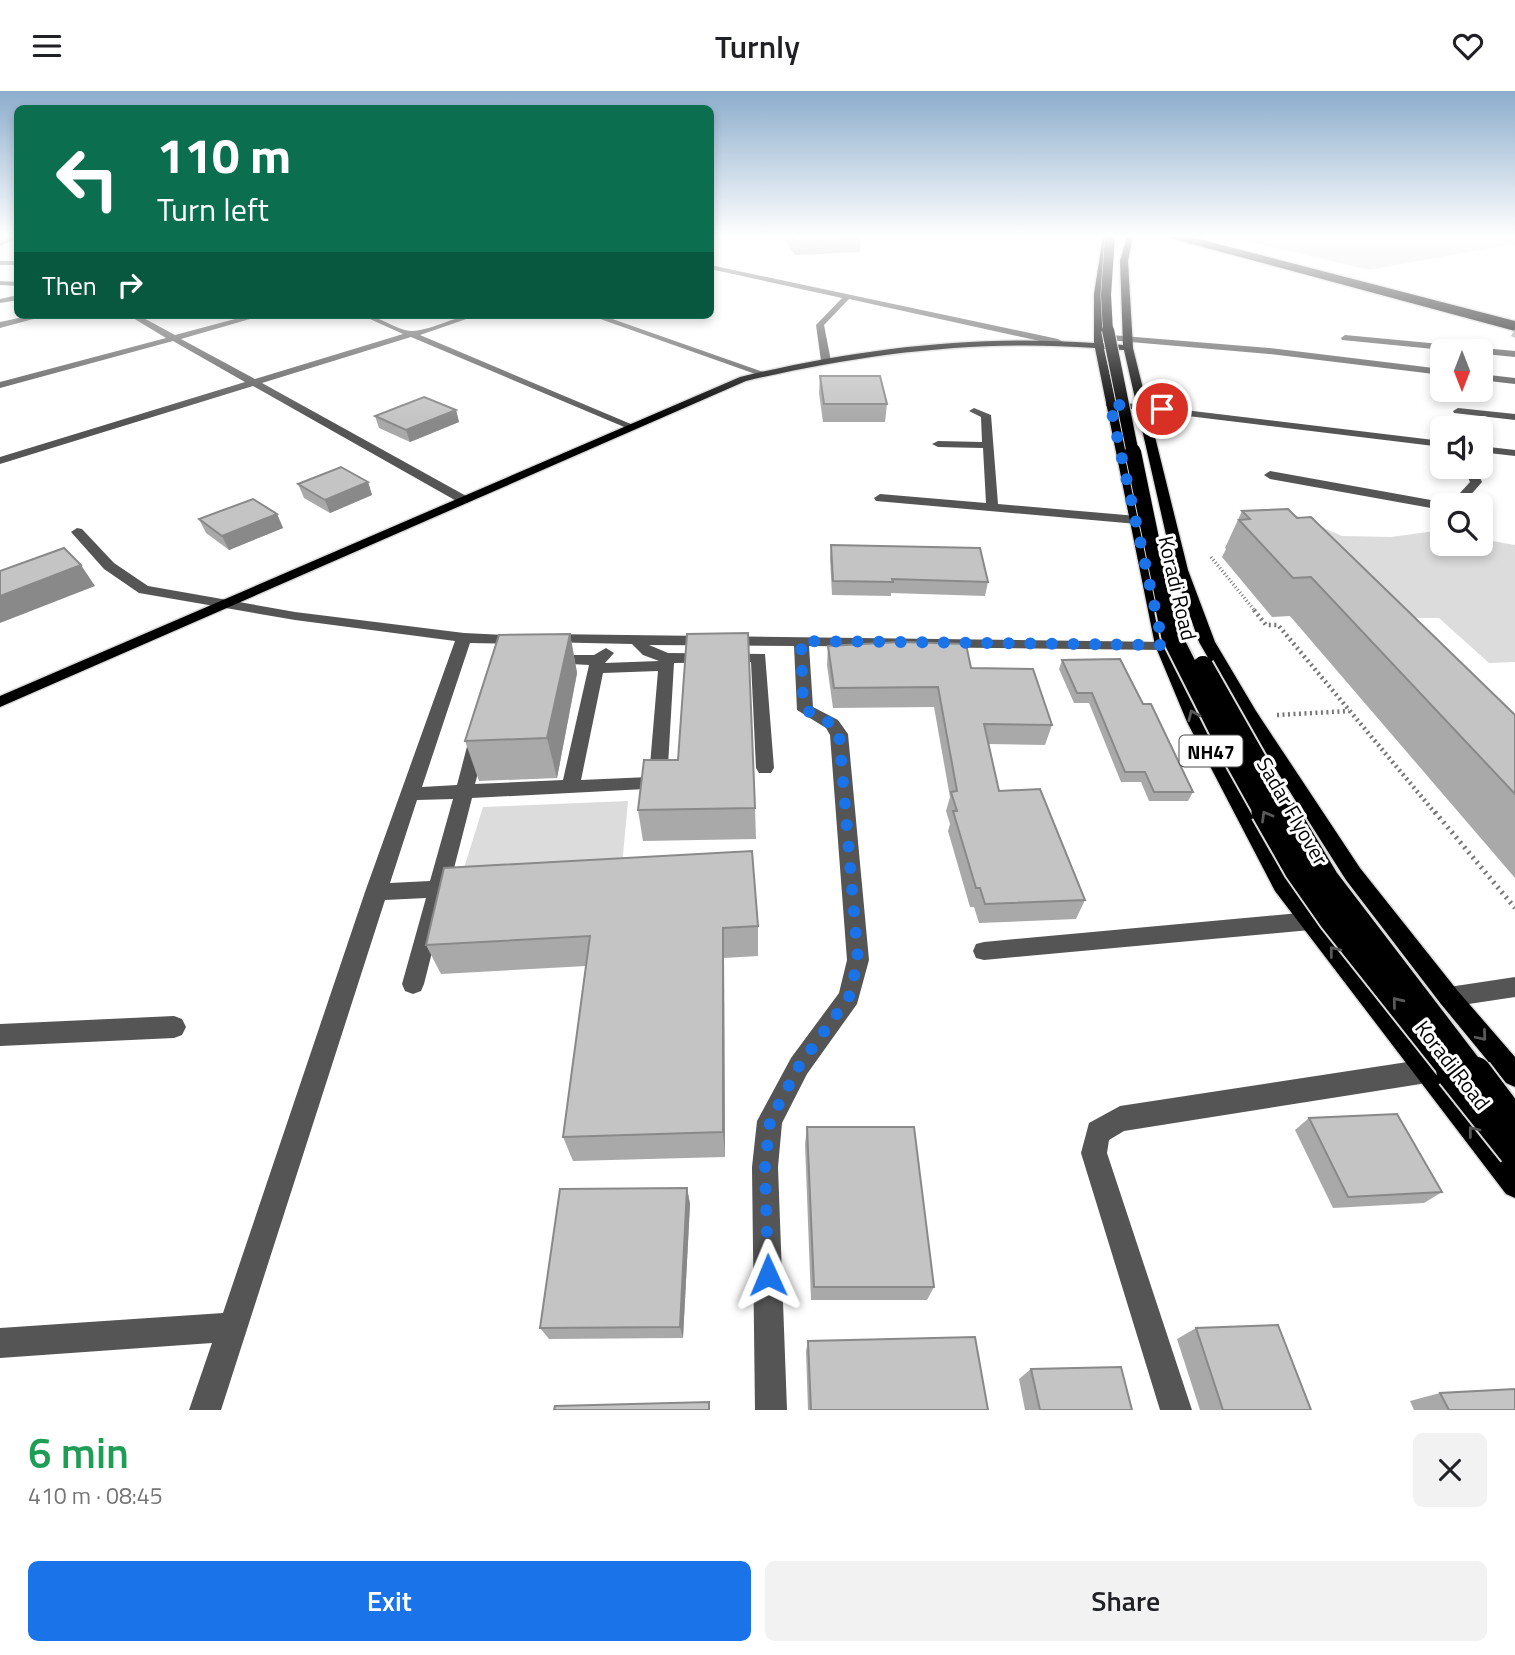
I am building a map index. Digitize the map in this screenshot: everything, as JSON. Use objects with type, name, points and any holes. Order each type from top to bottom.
[{"type":"highway","name":"Sadar Flyover","points":[[1105,298],[1107,327],[1171,635],[1227,746],[1297,870],[1332,921],[1515,1151]]},
{"type":"highway","name":"Sadar Flyover","points":[[1112,298],[1113,324],[1122,375],[1181,626],[1235,726],[1326,879],[1515,1126]]},
{"type":"highway","points":[[1419,298],[1515,321]]},
{"type":"highway","points":[[1426,298],[1515,321]]},
{"type":"main road","name":"Koradi Road","points":[[1098,298],[1099,341],[1110,404],[1163,645],[1195,722],[1282,885],[1515,1185]]},
{"type":"main road","name":"Koradi Road","points":[[1125,298],[1127,343],[1140,407],[1181,570],[1206,642],[1249,714],[1353,874],[1449,997],[1515,1075]]},
{"type":"main road","points":[[1422,298],[1515,321]]},
{"type":"main road","points":[[1430,298],[1515,321]]},
{"type":"main road","points":[[0,702],[743,379],[826,361],[993,342],[1099,341]]},
{"type":"street","points":[[826,361],[820,325],[847,298]]},
{"type":"street","points":[[855,298],[1058,342]]},
{"type":"street","points":[[0,325],[26,319]]},
{"type":"street","points":[[139,319],[464,500]]},
{"type":"street","points":[[0,385],[245,319]]},
{"type":"street","points":[[375,319],[633,427]]},
{"type":"street","points":[[0,461],[459,319]]},
{"type":"street","points":[[605,319],[764,374]]},
{"type":"street","points":[[1345,338],[1515,354]]},
{"type":"street","points":[[1099,341],[1269,351],[1430,371]]},
{"type":"street","points":[[1493,378],[1515,381]]},
{"type":"street","points":[[1110,404],[1430,443]]},
{"type":"street","points":[[974,411],[986,415],[992,508]]},
{"type":"street","points":[[1458,411],[1515,418]]},
{"type":"street","points":[[939,444],[988,445]]},
{"type":"street","points":[[1493,450],[1515,453]]},
{"type":"street","points":[[1270,475],[1430,504]]},
{"type":"street","points":[[1466,493],[1476,482],[1475,479]]},
{"type":"street","points":[[880,498],[1137,520]]},
{"type":"street","points":[[77,532],[109,566],[144,590],[295,616],[464,638],[1163,645]]},
{"type":"street","points":[[205,1410],[328,1044],[375,892],[464,638]]},
{"type":"street","points":[[628,639],[666,662]]},
{"type":"street","points":[[571,786],[597,664],[628,639]]},
{"type":"street","points":[[771,1410],[765,1167],[770,1121],[799,1066],[849,997],[858,960],[839,734],[832,724],[806,710],[803,702],[801,641]]},
{"type":"street","points":[[531,657],[597,664],[759,657],[765,768]]},
{"type":"street","points":[[410,794],[658,783],[666,662]]},
{"type":"street","points":[[414,984],[484,716]]},
{"type":"street","points":[[375,892],[467,887]]},
{"type":"street","points":[[984,951],[1310,921]]},
{"type":"street","points":[[1449,997],[1515,987]]},
{"type":"street","points":[[0,1035],[174,1027]]},
{"type":"street","points":[[1176,1410],[1094,1153],[1098,1132],[1120,1119],[1427,1071]]},
{"type":"street","points":[[0,1343],[233,1327]]},
{"type":"path","points":[[1211,557],[1266,625],[1278,625],[1515,908]]},
{"type":"path","points":[[1249,714],[1350,711]]},
{"type":"shaded area","points":[[1295,515],[1342,536],[1391,537],[1430,532],[1430,556],[1493,556],[1493,541],[1515,545],[1515,662],[1489,663],[1439,618],[1401,618]]},
{"type":"shaded area","points":[[628,801],[621,877],[460,881],[483,807]]},
{"type":"building","points":[[820,376],[880,376],[887,404],[824,404]]},
{"type":"building","points":[[424,397],[456,410],[406,430],[375,416]]},
{"type":"building","points":[[341,467],[368,482],[325,500],[298,484]]},
{"type":"building","points":[[253,499],[277,514],[222,536],[199,519]]},
{"type":"building","points":[[1288,509],[1297,518],[1311,517],[1515,715],[1515,794],[1311,577],[1293,578],[1239,520],[1250,519],[1242,511]]},
{"type":"building","points":[[831,545],[980,548],[988,582],[892,579],[893,582],[833,581]]},
{"type":"building","points":[[64,548],[81,565],[0,596],[0,571]]},
{"type":"building","points":[[748,633],[755,808],[638,810],[644,760],[678,760],[687,634]]},
{"type":"building","points":[[570,634],[547,738],[465,741],[499,635]]},
{"type":"building","points":[[900,642],[966,644],[971,668],[1033,669],[1052,725],[984,724],[999,791],[1040,789],[1085,900],[985,904],[980,888],[976,888],[953,811],[957,811],[951,792],[957,791],[938,687],[834,688],[828,646]]},
{"type":"building","points":[[1120,659],[1143,704],[1151,704],[1193,792],[1154,792],[1145,772],[1125,772],[1092,693],[1077,693],[1062,660]]},
{"type":"building","points":[[752,851],[758,926],[723,928],[723,1132],[563,1137],[590,936],[426,945],[444,868]]},
{"type":"building","points":[[1397,1114],[1442,1192],[1348,1197],[1309,1118]]},
{"type":"building","points":[[807,1127],[914,1127],[934,1287],[814,1287]]},
{"type":"building","points":[[687,1188],[680,1327],[540,1328],[560,1189]]},
{"type":"building","points":[[1278,1325],[1311,1410],[1223,1410],[1196,1328]]},
{"type":"building","points":[[975,1337],[988,1410],[811,1410],[808,1341]]},
{"type":"building","points":[[1121,1367],[1132,1410],[1040,1410],[1031,1369]]},
{"type":"building","points":[[1515,1389],[1515,1410],[1449,1410],[1440,1393]]},
{"type":"building","points":[[709,1402],[709,1410],[554,1410],[555,1406]]},
{"type":"route","points":[[768,1275],[765,1167],[770,1121],[799,1066],[849,997],[858,960],[839,734],[832,724],[806,710],[803,702],[801,641],[1163,645],[1110,404],[1162,409]]}]
